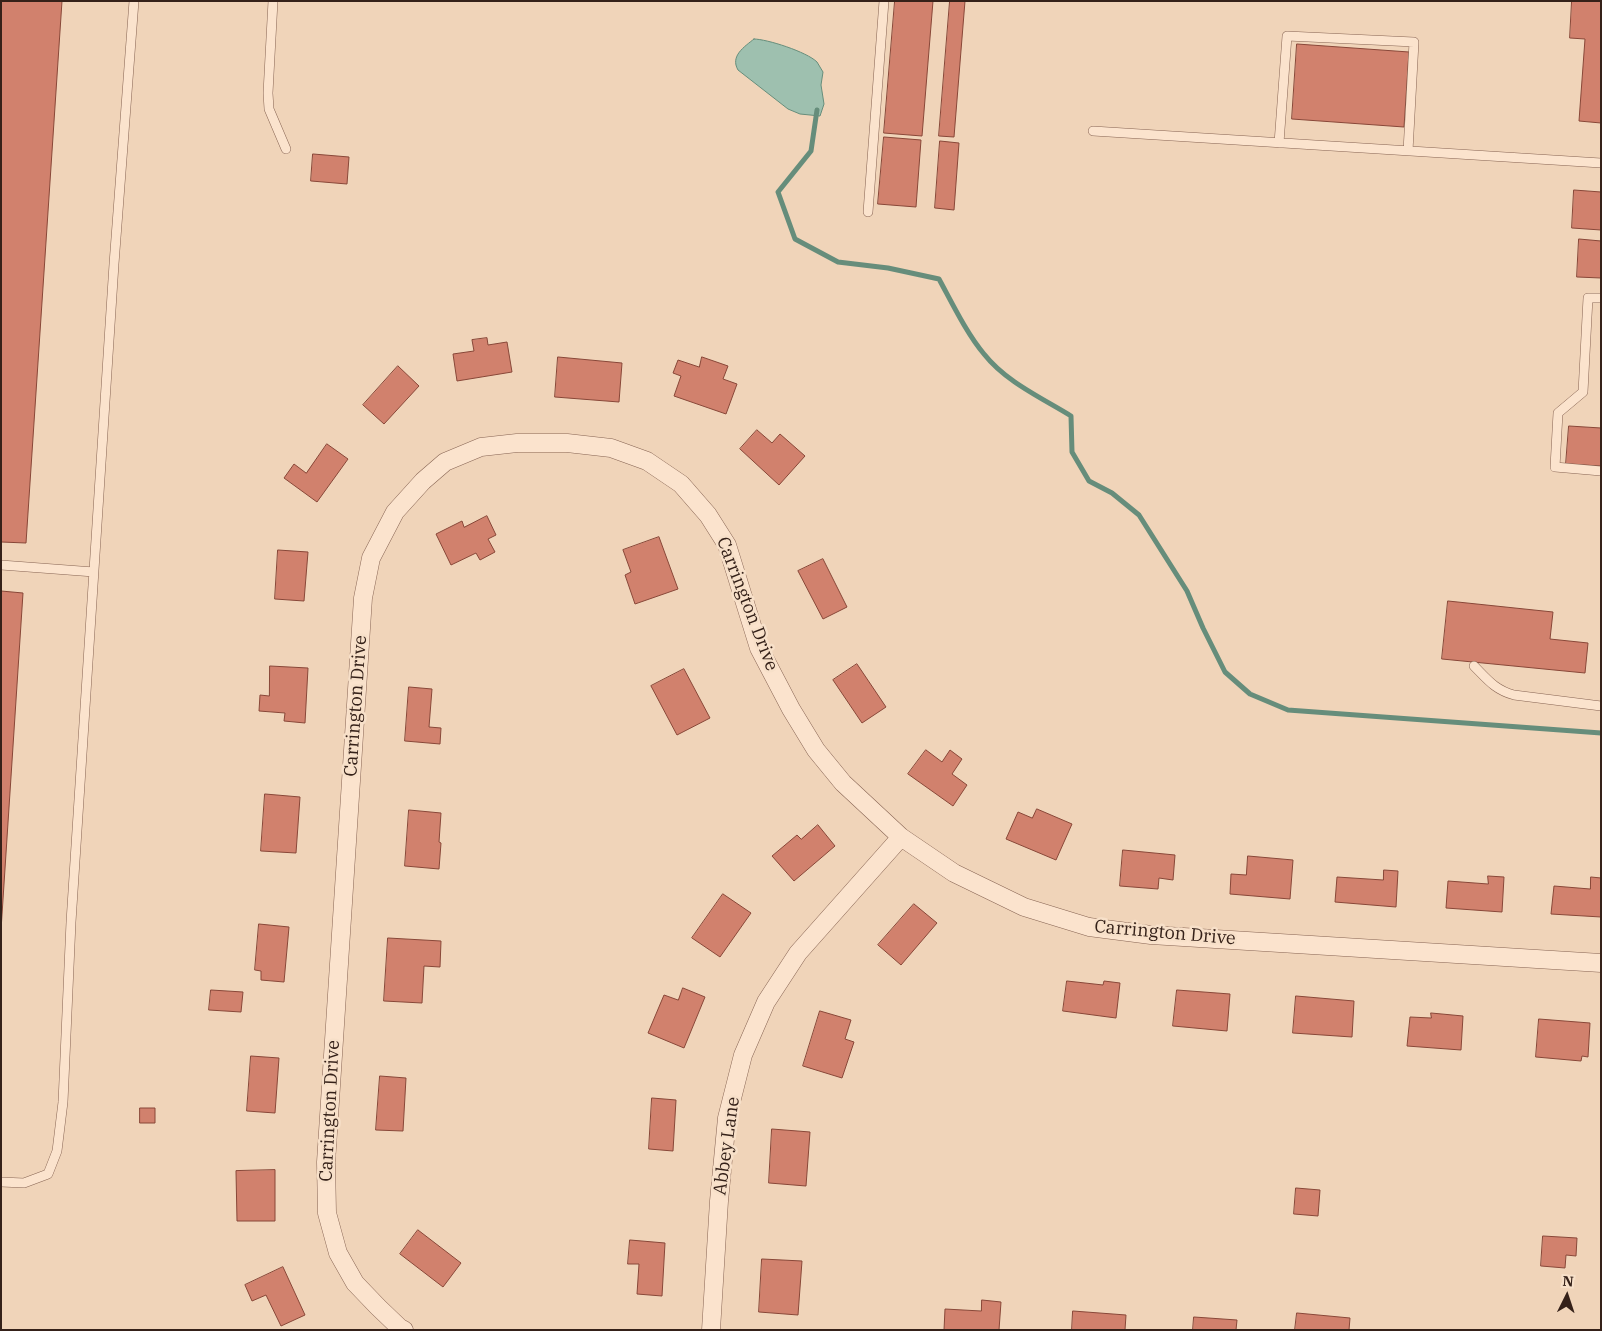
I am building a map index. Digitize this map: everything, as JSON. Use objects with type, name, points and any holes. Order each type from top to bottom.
[{"type":"street","name":"Carrington Drive","points":[[402,1329],[355,1284],[338,1253],[327,1213],[326,1162],[363,598],[371,558],[395,512],[423,481],[445,462],[481,447],[517,443],[567,443],[611,448],[647,461],[681,484],[708,515],[727,545],[760,648],[791,709],[816,750],[843,783],[901,837],[954,873],[1024,907],[1089,927],[1151,935],[1601,963]]},
{"type":"street","name":"Abbey Lane","points":[[711,1330],[719,1201],[727,1118],[743,1055],[766,1002],[798,953],[901,837]]},
{"type":"lane","points":[[1,1182],[24,1183],[48,1174],[57,1151],[63,1102],[71,922],[114,264],[134,1]]},
{"type":"lane","points":[[273,1],[268,93],[269,109],[286,149]]},
{"type":"lane","points":[[868,212],[884,1]]},
{"type":"lane","points":[[1279,143],[1287,36],[1414,42],[1408,150]]},
{"type":"lane","points":[[1093,131],[1601,162]]},
{"type":"lane","points":[[1601,298],[1588,298],[1583,392],[1558,413],[1555,467],[1601,472]]},
{"type":"lane","points":[[1,565],[94,572]]},
{"type":"lane","points":[[1474,666],[1491,684],[1502,692],[1524,697],[1601,706]]},
{"type":"shaded area","points":[[754,39],[787,47],[805,54],[817,62],[823,72],[821,85],[824,104],[820,116],[800,114],[788,109],[738,70],[736,60],[739,52]]},
{"type":"building","points":[[1,1],[62,1],[26,543],[1,542]]},
{"type":"building","points":[[895,1],[933,1],[922,136],[884,133]]},
{"type":"building","points":[[950,1],[965,1],[954,137],[939,136]]},
{"type":"building","points":[[1572,1],[1601,1],[1601,123],[1579,121],[1585,39],[1570,38]]},
{"type":"building","points":[[1297,44],[1409,52],[1404,127],[1292,119]]},
{"type":"building","points":[[884,137],[921,140],[916,207],[878,204]]},
{"type":"building","points":[[940,141],[959,143],[954,210],[935,208]]},
{"type":"building","points":[[313,154],[349,157],[347,184],[311,181]]},
{"type":"building","points":[[1574,190],[1601,192],[1601,230],[1572,228]]},
{"type":"building","points":[[1579,239],[1601,241],[1601,278],[1577,277]]},
{"type":"building","points":[[487,338],[488,345],[507,342],[512,372],[457,381],[453,354],[474,351],[472,340]]},
{"type":"building","points":[[558,357],[622,363],[619,402],[555,397]]},
{"type":"building","points":[[702,357],[728,366],[723,379],[737,384],[726,414],[674,396],[681,376],[673,373],[678,360],[699,367]]},
{"type":"building","points":[[398,366],[419,386],[384,424],[363,405]]},
{"type":"building","points":[[1569,426],[1601,428],[1601,466],[1566,464]]},
{"type":"building","points":[[757,430],[772,443],[780,434],[805,456],[779,485],[740,449]]},
{"type":"building","points":[[327,444],[348,459],[317,502],[284,478],[294,464],[306,473]]},
{"type":"building","points":[[487,516],[496,535],[488,539],[495,552],[480,560],[476,553],[451,565],[436,534],[462,521],[464,527]]},
{"type":"building","points":[[659,537],[678,589],[635,604],[625,575],[631,572],[623,550]]},
{"type":"building","points":[[278,550],[308,552],[304,601],[275,599]]},
{"type":"building","points":[[823,559],[847,607],[823,619],[798,571]]},
{"type":"building","points":[[1,591],[23,593],[1,930]]},
{"type":"building","points":[[1448,601],[1553,612],[1550,639],[1588,643],[1585,673],[1442,659]]},
{"type":"building","points":[[857,664],[886,707],[862,723],[833,680]]},
{"type":"building","points":[[270,666],[308,668],[305,723],[284,721],[285,713],[259,711],[260,695],[269,696]]},
{"type":"building","points":[[684,669],[710,718],[677,735],[651,686]]},
{"type":"building","points":[[409,687],[432,689],[429,727],[441,728],[440,744],[405,741]]},
{"type":"building","points":[[926,750],[942,762],[950,750],[962,759],[952,774],[967,785],[953,806],[908,774]]},
{"type":"building","points":[[265,794],[300,797],[296,853],[261,851]]},
{"type":"building","points":[[1037,809],[1072,824],[1056,860],[1006,839],[1018,812],[1032,818]]},
{"type":"building","points":[[409,810],[441,813],[439,869],[405,866]]},
{"type":"building","points":[[818,825],[835,846],[794,881],[772,856],[797,835],[801,839]]},
{"type":"building","points":[[1123,850],[1175,855],[1173,880],[1159,878],[1158,889],[1120,886]]},
{"type":"building","points":[[1248,856],[1293,860],[1290,899],[1230,894],[1231,874],[1246,875]]},
{"type":"building","points":[[1384,870],[1398,871],[1396,907],[1335,902],[1337,877],[1383,880]]},
{"type":"building","points":[[1488,876],[1504,877],[1502,912],[1446,908],[1448,881],[1488,884]]},
{"type":"building","points":[[1591,877],[1601,878],[1601,917],[1551,914],[1554,886],[1590,889]]},
{"type":"building","points":[[723,894],[751,913],[720,957],[692,938]]},
{"type":"building","points":[[914,904],[937,923],[901,965],[878,945]]},
{"type":"building","points":[[259,924],[289,927],[284,982],[261,980],[261,971],[255,970]]},
{"type":"building","points":[[388,938],[441,941],[440,967],[424,966],[422,1003],[384,1001]]},
{"type":"building","points":[[1067,981],[1103,985],[1104,981],[1120,983],[1116,1018],[1063,1011]]},
{"type":"building","points":[[683,988],[705,997],[684,1048],[648,1033],[664,995],[678,1000]]},
{"type":"building","points":[[211,990],[243,992],[241,1012],[209,1010]]},
{"type":"building","points":[[1177,990],[1230,994],[1227,1031],[1173,1026]]},
{"type":"building","points":[[1296,996],[1354,1001],[1352,1037],[1293,1033]]},
{"type":"building","points":[[820,1011],[851,1020],[845,1039],[854,1042],[842,1078],[803,1066]]},
{"type":"building","points":[[1431,1013],[1463,1016],[1461,1050],[1407,1046],[1410,1017],[1431,1018]]},
{"type":"building","points":[[1539,1019],[1590,1023],[1588,1057],[1582,1056],[1581,1061],[1536,1057]]},
{"type":"building","points":[[251,1056],[279,1058],[275,1113],[247,1111]]},
{"type":"building","points":[[380,1076],[406,1078],[403,1131],[376,1130]]},
{"type":"building","points":[[652,1098],[676,1100],[673,1151],[649,1149]]},
{"type":"building","points":[[140,1108],[155,1108],[155,1123],[140,1123]]},
{"type":"building","points":[[772,1129],[810,1132],[806,1186],[769,1183]]},
{"type":"building","points":[[275,1170],[275,1221],[237,1221],[236,1171]]},
{"type":"building","points":[[1296,1188],[1320,1190],[1318,1216],[1294,1214]]},
{"type":"building","points":[[418,1230],[461,1263],[443,1287],[400,1254]]},
{"type":"building","points":[[1543,1236],[1577,1238],[1576,1256],[1566,1255],[1565,1268],[1541,1266]]},
{"type":"building","points":[[630,1240],[665,1243],[662,1296],[637,1294],[639,1264],[628,1264]]},
{"type":"building","points":[[762,1259],[802,1261],[798,1315],[759,1312]]},
{"type":"building","points":[[283,1267],[305,1315],[281,1326],[266,1295],[252,1301],[245,1285]]},
{"type":"building","points":[[982,1300],[1001,1302],[999,1330],[944,1330],[945,1309],[981,1311]]},
{"type":"building","points":[[1073,1311],[1126,1315],[1125,1330],[1072,1330]]},
{"type":"building","points":[[1297,1313],[1350,1318],[1349,1330],[1295,1330]]},
{"type":"building","points":[[1194,1317],[1237,1320],[1236,1330],[1193,1330]]},
{"type":"waterway","points":[[817,110],[811,151],[778,192],[795,239],[838,262],[888,268],[939,279],[972,337],[993,364],[1025,389],[1071,416],[1072,452],[1089,481],[1112,493],[1139,515],[1187,591],[1225,672],[1250,694],[1288,710],[1601,733]]}]
